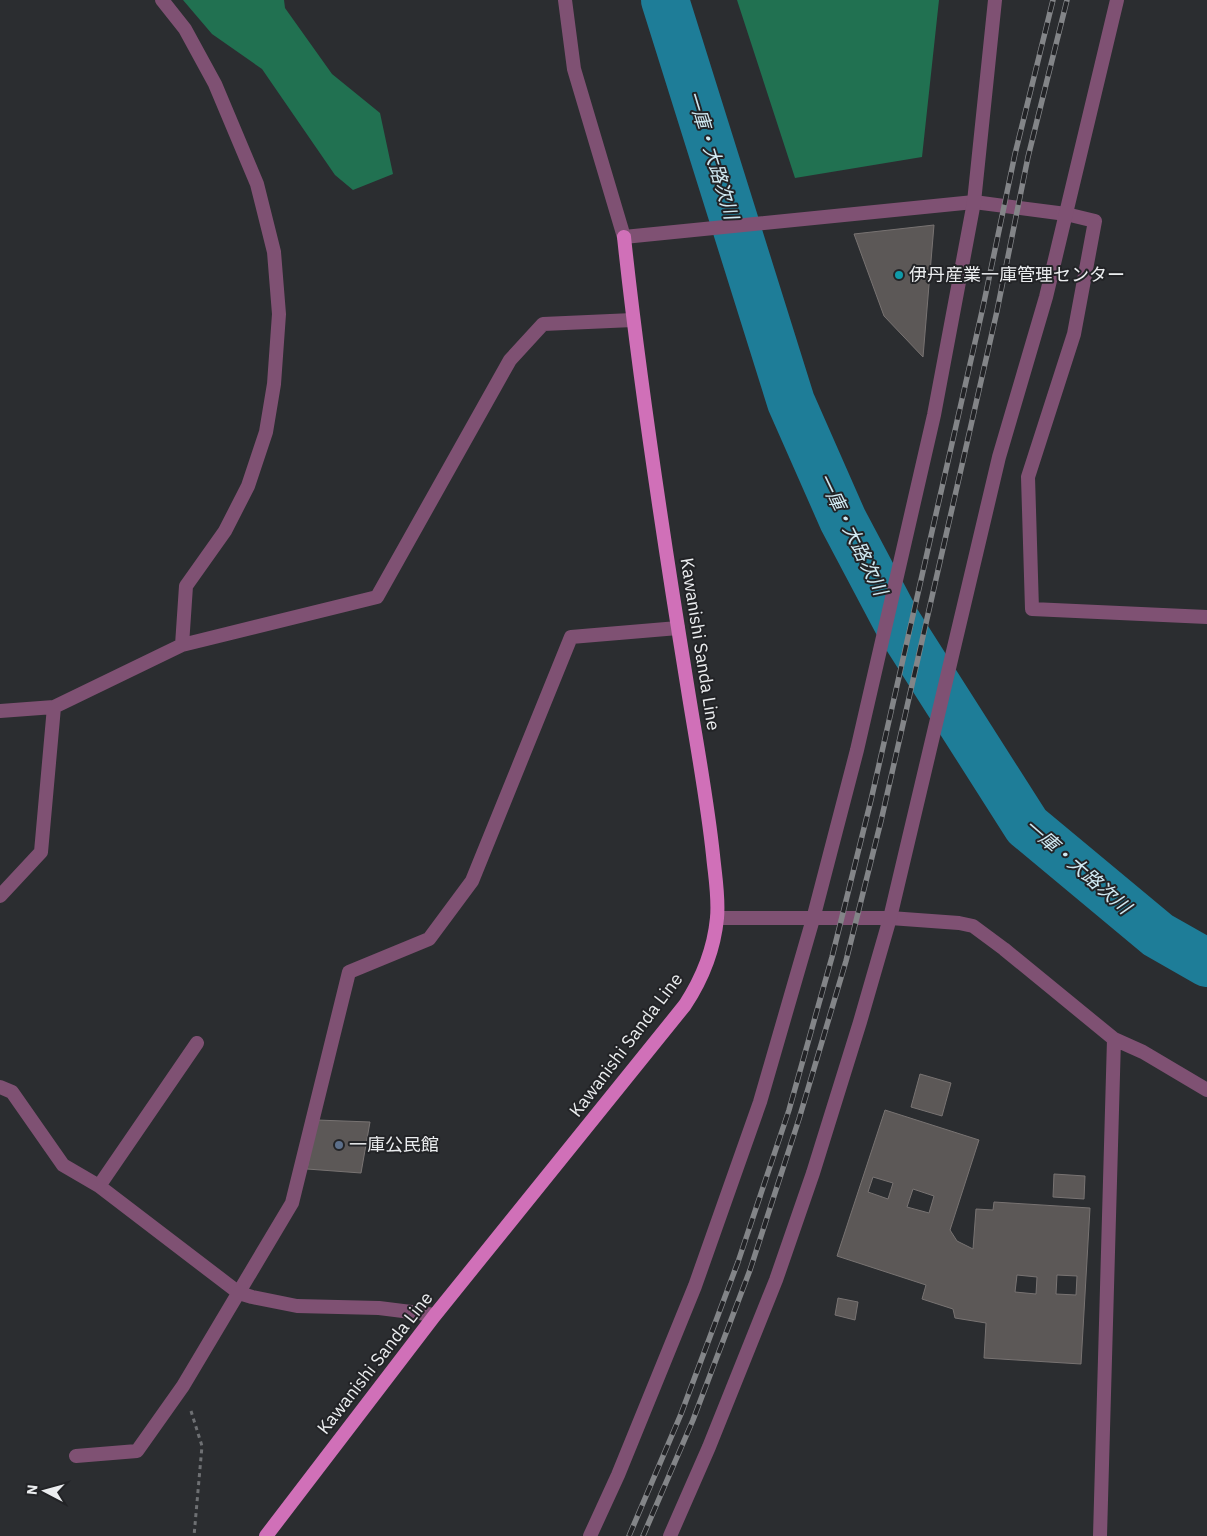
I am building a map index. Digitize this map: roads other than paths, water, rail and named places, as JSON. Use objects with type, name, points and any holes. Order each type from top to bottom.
[{"type":"main road","name":"Kawanishi Sanda Line","points":[[266,1536],[435,1315],[685,1005],[706,966],[717,918],[717,898],[709,821],[678,628],[633,320],[624,237]]},
{"type":"street","points":[[162,0],[185,29],[215,84],[257,184],[274,252],[278,314],[274,384],[266,432],[248,486],[226,531],[186,586],[182,645]]},
{"type":"street","points":[[565,0],[574,69],[624,237],[974,202],[1066,214],[1096,221],[1074,334],[1028,477],[1032,609],[1207,617]]},
{"type":"street","points":[[590,1536],[618,1476],[695,1286],[760,1102],[813,919],[857,750],[934,415],[974,202],[995,0]]},
{"type":"street","points":[[670,1536],[709,1447],[779,1271],[814,1173],[890,918],[987,505],[1010,416],[1046,297],[1117,0]]},
{"type":"street","points":[[0,711],[54,706],[182,645],[377,597],[510,360],[536,331],[543,324],[633,320]]},
{"type":"street","points":[[76,1456],[137,1450],[183,1386],[292,1203],[350,972],[429,939],[472,880],[570,637],[678,628]]},
{"type":"street","points":[[0,896],[41,852],[54,706]]},
{"type":"street","points":[[717,918],[890,918],[960,922],[973,926],[1114,1039],[1143,1052],[1207,1090]]},
{"type":"street","points":[[1100,1536],[1114,1039]]},
{"type":"street","points":[[99,1186],[198,1042]]},
{"type":"street","points":[[0,1087],[12,1092],[63,1165],[99,1186],[239,1293],[297,1306],[379,1308],[435,1315]]},
{"type":"waterway","name":"一庫・大路次川","points":[[665,0],[791,402],[843,520],[897,622],[1027,826],[1158,935],[1207,963]]},
{"type":"railway","points":[[629,1536],[681,1414],[738,1262],[789,1110],[832,957],[871,800],[983,307],[1015,154],[1053,0]]},
{"type":"railway","points":[[643,1536],[693,1420],[750,1270],[799,1119],[846,961],[881,821],[997,311],[1028,157],[1067,0]]},
{"type":"place","name":"伊丹産業一庫管理センター","points":[[899,275]]},
{"type":"place","name":"一庫公民館","points":[[339,1145]]}]
